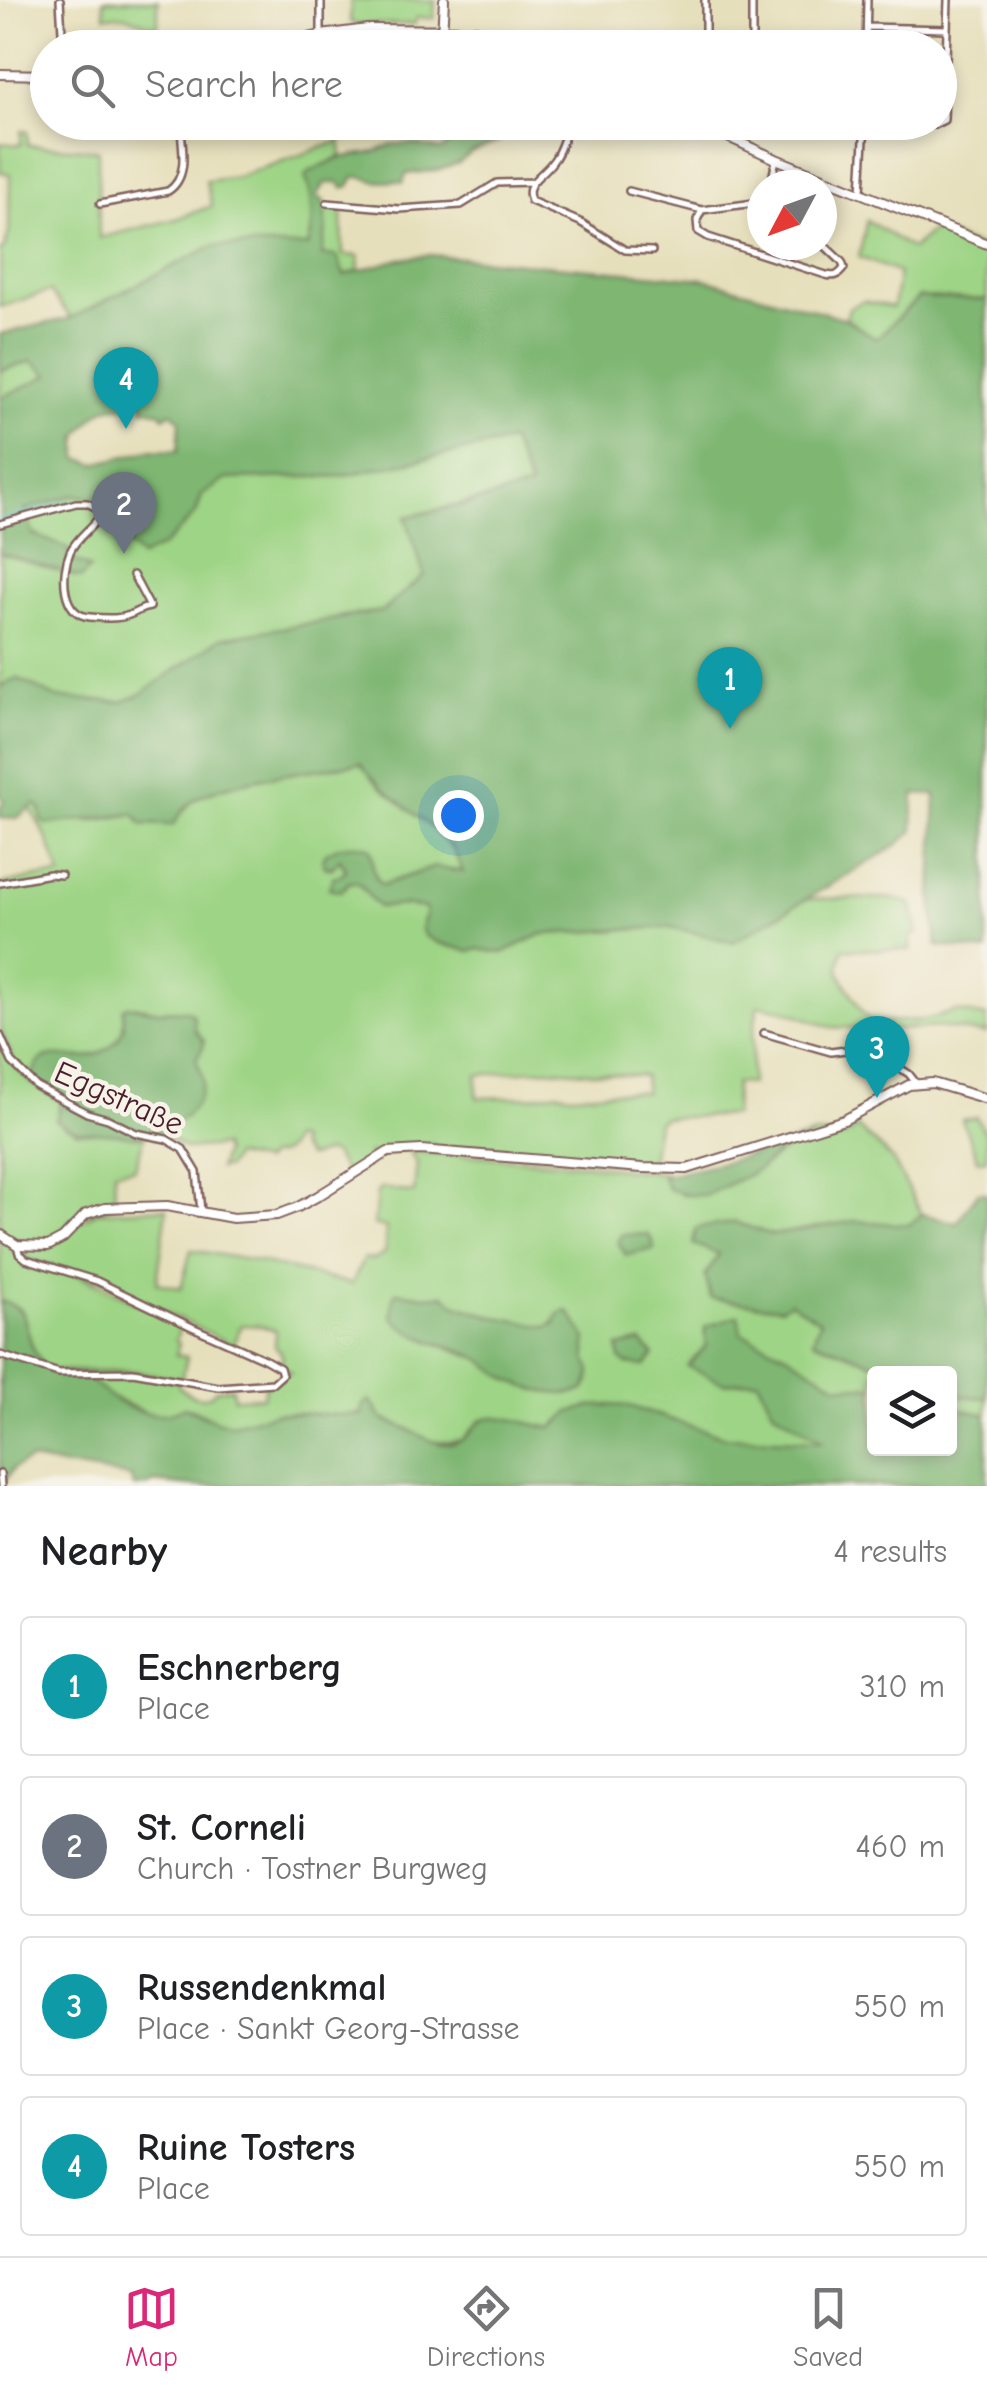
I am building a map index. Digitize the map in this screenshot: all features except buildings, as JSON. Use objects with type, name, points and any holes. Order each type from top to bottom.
[{"type":"street","points":[[60,0],[62,30]]},
{"type":"street","points":[[321,0],[321,30]]},
{"type":"street","points":[[442,30],[444,0]]},
{"type":"street","points":[[705,0],[705,30]]},
{"type":"street","points":[[752,0],[752,30]]},
{"type":"street","points":[[867,0],[866,27],[947,29],[948,0]]},
{"type":"street","points":[[0,74],[30,75]]},
{"type":"street","points":[[100,204],[174,188],[182,171],[181,140]]},
{"type":"street","points":[[562,140],[555,159],[528,188],[531,201],[580,222],[624,250],[652,251]]},
{"type":"street","points":[[732,140],[987,244]]},
{"type":"street","points":[[861,192],[865,140]]},
{"type":"street","points":[[774,170],[776,159]]},
{"type":"street","points":[[328,203],[399,209],[461,205],[497,183],[533,182]]},
{"type":"street","points":[[629,191],[702,210],[747,204]]},
{"type":"street","points":[[702,210],[696,224],[698,231],[747,250]]},
{"type":"street","points":[[779,260],[834,276],[844,268],[837,257]]},
{"type":"street","points":[[0,524],[76,503],[97,508],[100,516],[77,542],[68,560],[66,596],[80,615],[132,615],[140,608],[150,607],[133,575]]},
{"type":"street","points":[[0,883],[61,875]]},
{"type":"street","points":[[764,1033],[831,1052],[867,1047],[912,1076],[916,1084]]},
{"type":"street","name":"Eggstraße","points":[[0,1035],[12,1062],[36,1086],[136,1133],[166,1139],[184,1149],[199,1178],[201,1211]]},
{"type":"street","points":[[0,1234],[32,1247],[54,1244],[86,1214],[105,1208],[167,1206],[233,1218],[277,1215],[318,1196],[388,1152],[411,1149],[687,1169],[844,1120],[896,1090],[916,1084],[933,1083],[987,1098]]},
{"type":"street","points":[[0,1354],[59,1372],[133,1372],[224,1388],[273,1383],[282,1375],[277,1366],[264,1358],[98,1281],[26,1259],[17,1244]]},
{"type":"street","points":[[0,1474],[1,1486]]},
{"type":"green space","points":[[103,0],[158,0],[158,28],[125,16],[105,16]]},
{"type":"green space","points":[[351,0],[435,0],[434,18],[416,18],[415,24],[355,24],[350,21]]},
{"type":"green space","points":[[21,131],[27,131],[28,145],[98,150],[99,238],[212,206],[206,181],[237,177],[340,141],[342,154],[338,158],[309,172],[313,201],[342,210],[343,255],[359,256],[358,276],[213,246],[71,318],[50,291],[0,307],[0,250],[4,249],[9,233],[10,174],[0,172],[0,143],[21,145]]},
{"type":"green space","points":[[454,140],[498,140],[459,163],[406,174],[403,183],[354,177],[343,188],[339,183],[325,183],[317,196],[325,202],[322,255],[337,256],[344,275],[430,255],[704,279],[846,319],[876,339],[919,297],[987,300],[987,951],[937,946],[932,895],[936,795],[914,794],[913,832],[893,848],[733,942],[671,927],[542,934],[502,953],[469,951],[439,943],[425,936],[421,928],[425,908],[379,907],[357,882],[349,882],[341,891],[329,888],[333,877],[346,870],[340,859],[332,868],[324,866],[323,859],[327,852],[348,845],[370,848],[374,871],[382,885],[435,867],[463,872],[453,849],[381,787],[360,763],[227,786],[193,801],[173,825],[142,824],[134,814],[48,824],[42,821],[40,807],[35,804],[17,818],[0,817],[4,802],[0,795],[0,686],[17,678],[57,698],[122,702],[138,696],[221,638],[383,611],[424,575],[406,517],[530,487],[511,441],[340,476],[226,479],[202,495],[196,513],[163,546],[141,557],[122,539],[109,500],[74,495],[25,510],[33,534],[69,549],[69,558],[90,568],[81,578],[0,553],[0,398],[49,375],[32,361],[0,371],[0,334],[71,318],[213,246],[308,246],[312,210],[305,176],[309,172],[338,158],[375,152],[393,144],[441,150]],"holes":[[[131,399],[142,400],[143,408],[160,412],[164,417],[171,412],[180,420],[178,451],[150,450],[95,464],[78,458],[78,435],[99,413],[111,407],[127,407]]]},
{"type":"green space","points":[[867,220],[912,249],[934,229],[987,250],[987,300],[919,297],[876,339],[846,319],[849,308],[863,301],[893,307],[899,273],[859,257]]},
{"type":"green space","points":[[33,361],[50,375],[0,398],[0,371]]},
{"type":"green space","points":[[511,441],[530,488],[406,517],[424,575],[383,611],[342,616],[122,702],[57,698],[17,678],[0,686],[0,553],[24,560],[69,558],[69,549],[32,534],[24,510],[74,495],[109,501],[122,539],[141,557],[163,546],[196,513],[202,495],[226,479],[340,476]]},
{"type":"green space","points":[[360,763],[453,849],[463,873],[435,867],[381,885],[371,867],[372,855],[361,845],[336,848],[327,868],[332,868],[339,858],[346,871],[341,875],[346,887],[349,882],[357,882],[379,907],[425,907],[425,936],[439,943],[469,951],[502,953],[542,934],[671,927],[733,942],[806,899],[888,898],[911,903],[918,934],[911,935],[910,950],[843,949],[840,974],[863,1013],[879,1022],[925,1020],[956,1011],[987,1017],[987,1034],[939,1027],[830,1027],[758,1005],[751,1084],[735,1083],[734,1115],[663,1118],[657,1123],[651,1161],[655,1165],[438,1148],[432,1144],[377,1155],[369,1153],[372,1159],[347,1175],[333,1154],[307,1157],[298,1146],[299,1141],[292,1139],[284,1152],[263,1162],[234,1156],[227,1167],[219,1169],[222,1146],[186,1149],[166,1136],[145,1134],[185,1117],[195,1059],[204,1041],[187,1010],[159,1011],[135,1006],[123,1013],[124,1029],[103,1054],[90,1058],[46,1057],[30,1079],[13,1061],[0,1028],[0,885],[61,876],[47,838],[29,806],[38,805],[40,811],[91,821],[135,814],[142,824],[173,825],[187,806],[207,793],[249,781]],"holes":[[[546,1069],[644,1076],[645,1092],[557,1092],[531,1097],[477,1098],[477,1075]]]},
{"type":"green space","points":[[127,1006],[187,1010],[193,1015],[195,1030],[204,1041],[196,1059],[203,1079],[201,1094],[188,1114],[156,1132],[130,1136],[68,1128],[56,1120],[61,1096],[30,1079],[41,1060],[50,1056],[83,1058],[112,1045],[124,1024],[123,1009]]},
{"type":"green space","points":[[0,1039],[23,1076],[61,1100],[58,1114],[76,1132],[144,1137],[135,1168],[115,1171],[114,1205],[70,1221],[66,1231],[50,1241],[29,1243],[0,1232]]},
{"type":"green space","points":[[976,1117],[987,1136],[987,1159],[978,1160],[962,1120]]},
{"type":"green space","points":[[857,1127],[892,1159],[922,1214],[909,1225],[855,1221],[772,1235],[735,1222],[719,1254],[820,1321],[814,1341],[881,1366],[867,1366],[867,1387],[837,1386],[787,1354],[741,1333],[706,1346],[688,1365],[723,1383],[758,1380],[773,1410],[824,1442],[725,1437],[629,1406],[562,1420],[553,1428],[495,1417],[482,1419],[462,1440],[450,1442],[423,1438],[383,1419],[377,1409],[358,1415],[279,1413],[233,1424],[219,1422],[190,1408],[167,1416],[149,1414],[109,1397],[85,1374],[124,1373],[178,1381],[179,1387],[197,1397],[232,1387],[234,1398],[263,1397],[265,1385],[291,1372],[279,1364],[283,1358],[275,1346],[276,1330],[241,1325],[233,1345],[98,1279],[31,1260],[21,1253],[24,1249],[49,1248],[82,1220],[98,1212],[167,1208],[157,1283],[181,1288],[191,1250],[352,1284],[364,1258],[374,1260],[385,1253],[386,1228],[374,1225],[377,1192],[381,1188],[414,1193],[417,1162],[411,1151],[671,1174],[662,1177],[707,1195],[752,1173],[805,1137],[845,1136]],"holes":[[[396,1292],[444,1295],[457,1305],[508,1321],[548,1327],[565,1311],[570,1313],[582,1332],[591,1371],[584,1390],[568,1394],[511,1381],[481,1359],[424,1339]]]},
{"type":"green space","points":[[814,1135],[707,1195],[687,1195],[668,1189],[662,1176],[729,1161]]},
{"type":"green space","points":[[978,1192],[987,1193],[987,1398],[957,1395],[957,1366],[882,1366],[813,1340],[820,1321],[790,1302],[781,1308],[711,1298],[705,1276],[719,1254],[693,1244],[696,1228],[735,1222],[772,1235],[855,1221],[909,1225],[922,1214],[957,1223]]},
{"type":"green space","points":[[648,1234],[654,1249],[626,1255],[618,1242],[622,1235]]},
{"type":"green space","points":[[0,1237],[21,1258],[81,1276],[181,1324],[176,1355],[187,1357],[182,1379],[133,1371],[46,1368],[33,1350],[23,1313],[0,1301]]},
{"type":"green space","points":[[396,1292],[444,1295],[457,1305],[491,1316],[548,1327],[559,1314],[570,1313],[586,1338],[589,1382],[584,1390],[566,1394],[516,1383],[476,1357],[421,1337],[401,1325],[392,1317]]},
{"type":"green space","points":[[0,1301],[20,1311],[36,1353],[51,1373],[85,1374],[105,1393],[145,1412],[159,1414],[184,1407],[233,1424],[278,1413],[358,1415],[369,1400],[387,1421],[447,1444],[462,1440],[487,1418],[553,1428],[570,1412],[611,1405],[629,1406],[725,1437],[822,1441],[773,1410],[758,1380],[723,1383],[688,1366],[706,1346],[705,1327],[738,1315],[741,1333],[787,1354],[837,1385],[867,1387],[867,1456],[957,1456],[957,1409],[987,1415],[987,1486],[195,1486],[154,1482],[133,1486],[131,1477],[30,1460],[14,1468],[4,1482],[0,1461]]},
{"type":"green space","points":[[641,1342],[654,1355],[645,1366],[620,1359],[618,1347]]},
{"type":"green space","points":[[957,1395],[987,1398],[987,1415],[957,1409]]},
{"type":"waterway","points":[[0,520],[71,502]]},
{"type":"place","name":"Ruine Tosters","points":[[126,429]]},
{"type":"place","name":"St. Corneli","points":[[124,554]]},
{"type":"place","name":"Eschnerberg","points":[[730,729]]},
{"type":"place","name":"Russendenkmal","points":[[877,1098]]}]
